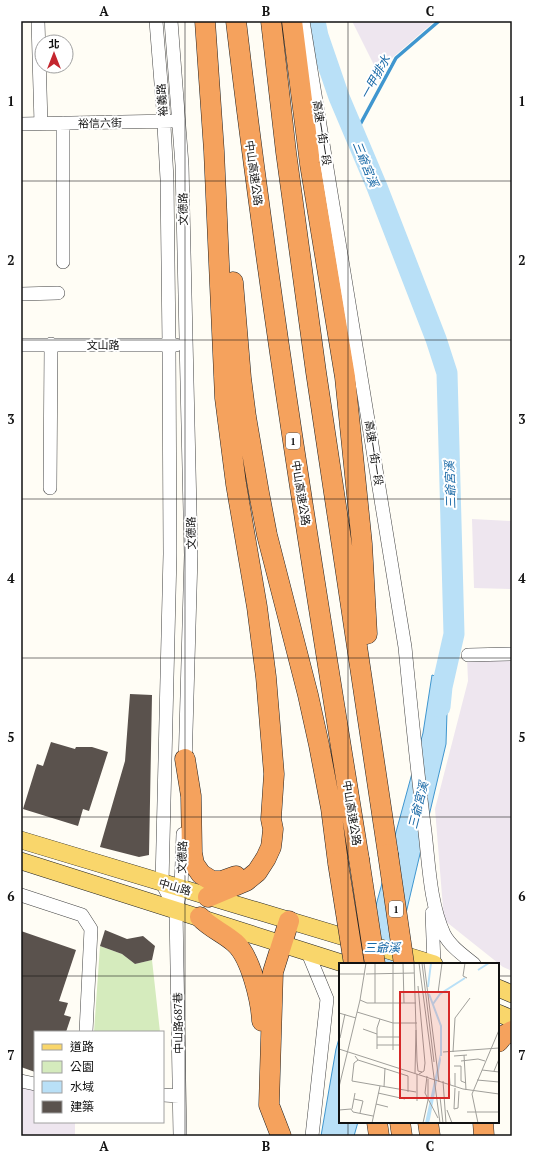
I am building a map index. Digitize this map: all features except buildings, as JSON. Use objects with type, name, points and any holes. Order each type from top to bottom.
[{"type":"highway","points":[[204,21],[214,151],[225,398],[236,484],[257,606],[266,677],[274,774],[271,819],[273,829],[271,847],[264,861],[257,872],[246,881],[208,897]]},
{"type":"highway","name":"中山高速公路","points":[[236,21],[252,159],[285,390],[316,596],[360,859],[375,963]]},
{"type":"highway","name":"1","points":[[271,21],[286,152],[315,364],[374,766],[388,854],[408,961]]},
{"type":"highway","points":[[292,21],[310,164],[346,385],[362,544],[374,766]]},
{"type":"highway","points":[[214,151],[230,249],[241,378],[254,463],[267,535],[308,695],[319,745],[331,808],[354,963]]},
{"type":"highway","points":[[185,759],[192,796],[193,860],[197,869],[207,879],[217,882],[232,878],[251,865],[261,851],[264,843],[266,828],[271,819]]},
{"type":"highway","points":[[200,917],[205,923],[239,947],[250,968],[262,1010],[264,1069],[269,1105],[281,1136]]},
{"type":"highway","points":[[269,1105],[273,972],[289,921]]},
{"type":"highway","points":[[499,1041],[503,1036],[512,1031]]},
{"type":"highway","points":[[377,1123],[379,1136]]},
{"type":"highway","points":[[400,1123],[402,1136]]},
{"type":"highway","points":[[428,1123],[430,1136]]},
{"type":"highway","points":[[483,1123],[484,1136]]},
{"type":"main road","name":"中山路","points":[[21,840],[162,884],[181,888],[328,933],[408,961],[425,963]]},
{"type":"main road","name":"中山路","points":[[21,861],[338,962]]},
{"type":"main road","points":[[499,1013],[512,1019]]},
{"type":"street","points":[[38,21],[41,124]]},
{"type":"street","name":"裕義路","points":[[156,21],[167,179]]},
{"type":"street","name":"裕義路","points":[[172,21],[182,166]]},
{"type":"street","name":"高速一街一段","points":[[303,21],[405,647],[413,733],[437,917],[445,935],[459,951],[473,963]]},
{"type":"street","name":"裕信六街","points":[[21,124],[179,121]]},
{"type":"street","points":[[63,123],[63,262]]},
{"type":"street","name":"文德路","points":[[176,910],[181,888],[191,555],[182,166]]},
{"type":"street","name":"文德路","points":[[167,179],[170,554],[162,884],[176,910]]},
{"type":"street","points":[[21,294],[58,293]]},
{"type":"street","name":"文山路","points":[[21,344],[186,345]]},
{"type":"street","points":[[50,488],[51,344]]},
{"type":"street","points":[[468,655],[512,654]]},
{"type":"street","name":"高速一街一段","points":[[432,887],[434,963]]},
{"type":"street","points":[[21,895],[82,915],[91,929],[86,1031]]},
{"type":"street","name":"中山路687巷","points":[[176,910],[180,1136]]},
{"type":"street","points":[[308,953],[327,999],[312,1136]]},
{"type":"street","points":[[21,1081],[34,1084]]},
{"type":"street","points":[[164,1095],[179,1096]]},
{"type":"shaded area","points":[[352,21],[435,21],[377,71]]},
{"type":"shaded area","points":[[472,519],[512,521],[512,589],[474,588]]},
{"type":"shaded area","points":[[512,656],[512,971],[503,967],[444,920],[435,809],[468,681],[467,657]]},
{"type":"shaded area","points":[[21,1076],[34,1079],[34,1123],[75,1123],[75,1136],[21,1136]]},
{"type":"green space","points":[[100,946],[122,954],[135,964],[152,960],[160,1031],[94,1031]]},
{"type":"water","name":"三爺溪","points":[[432,675],[448,680],[446,744],[394,963],[360,963],[423,733]]},
{"type":"water","points":[[339,1038],[339,1123],[358,1123],[354,1136],[321,1136]]},
{"type":"waterway","name":"三爺宮溪","points":[[315,21],[318,36],[339,97],[377,187],[436,339],[447,373],[454,634],[442,687],[440,707]]},
{"type":"waterway","name":"一甲排水","points":[[355,134],[396,58],[439,21]]}]
